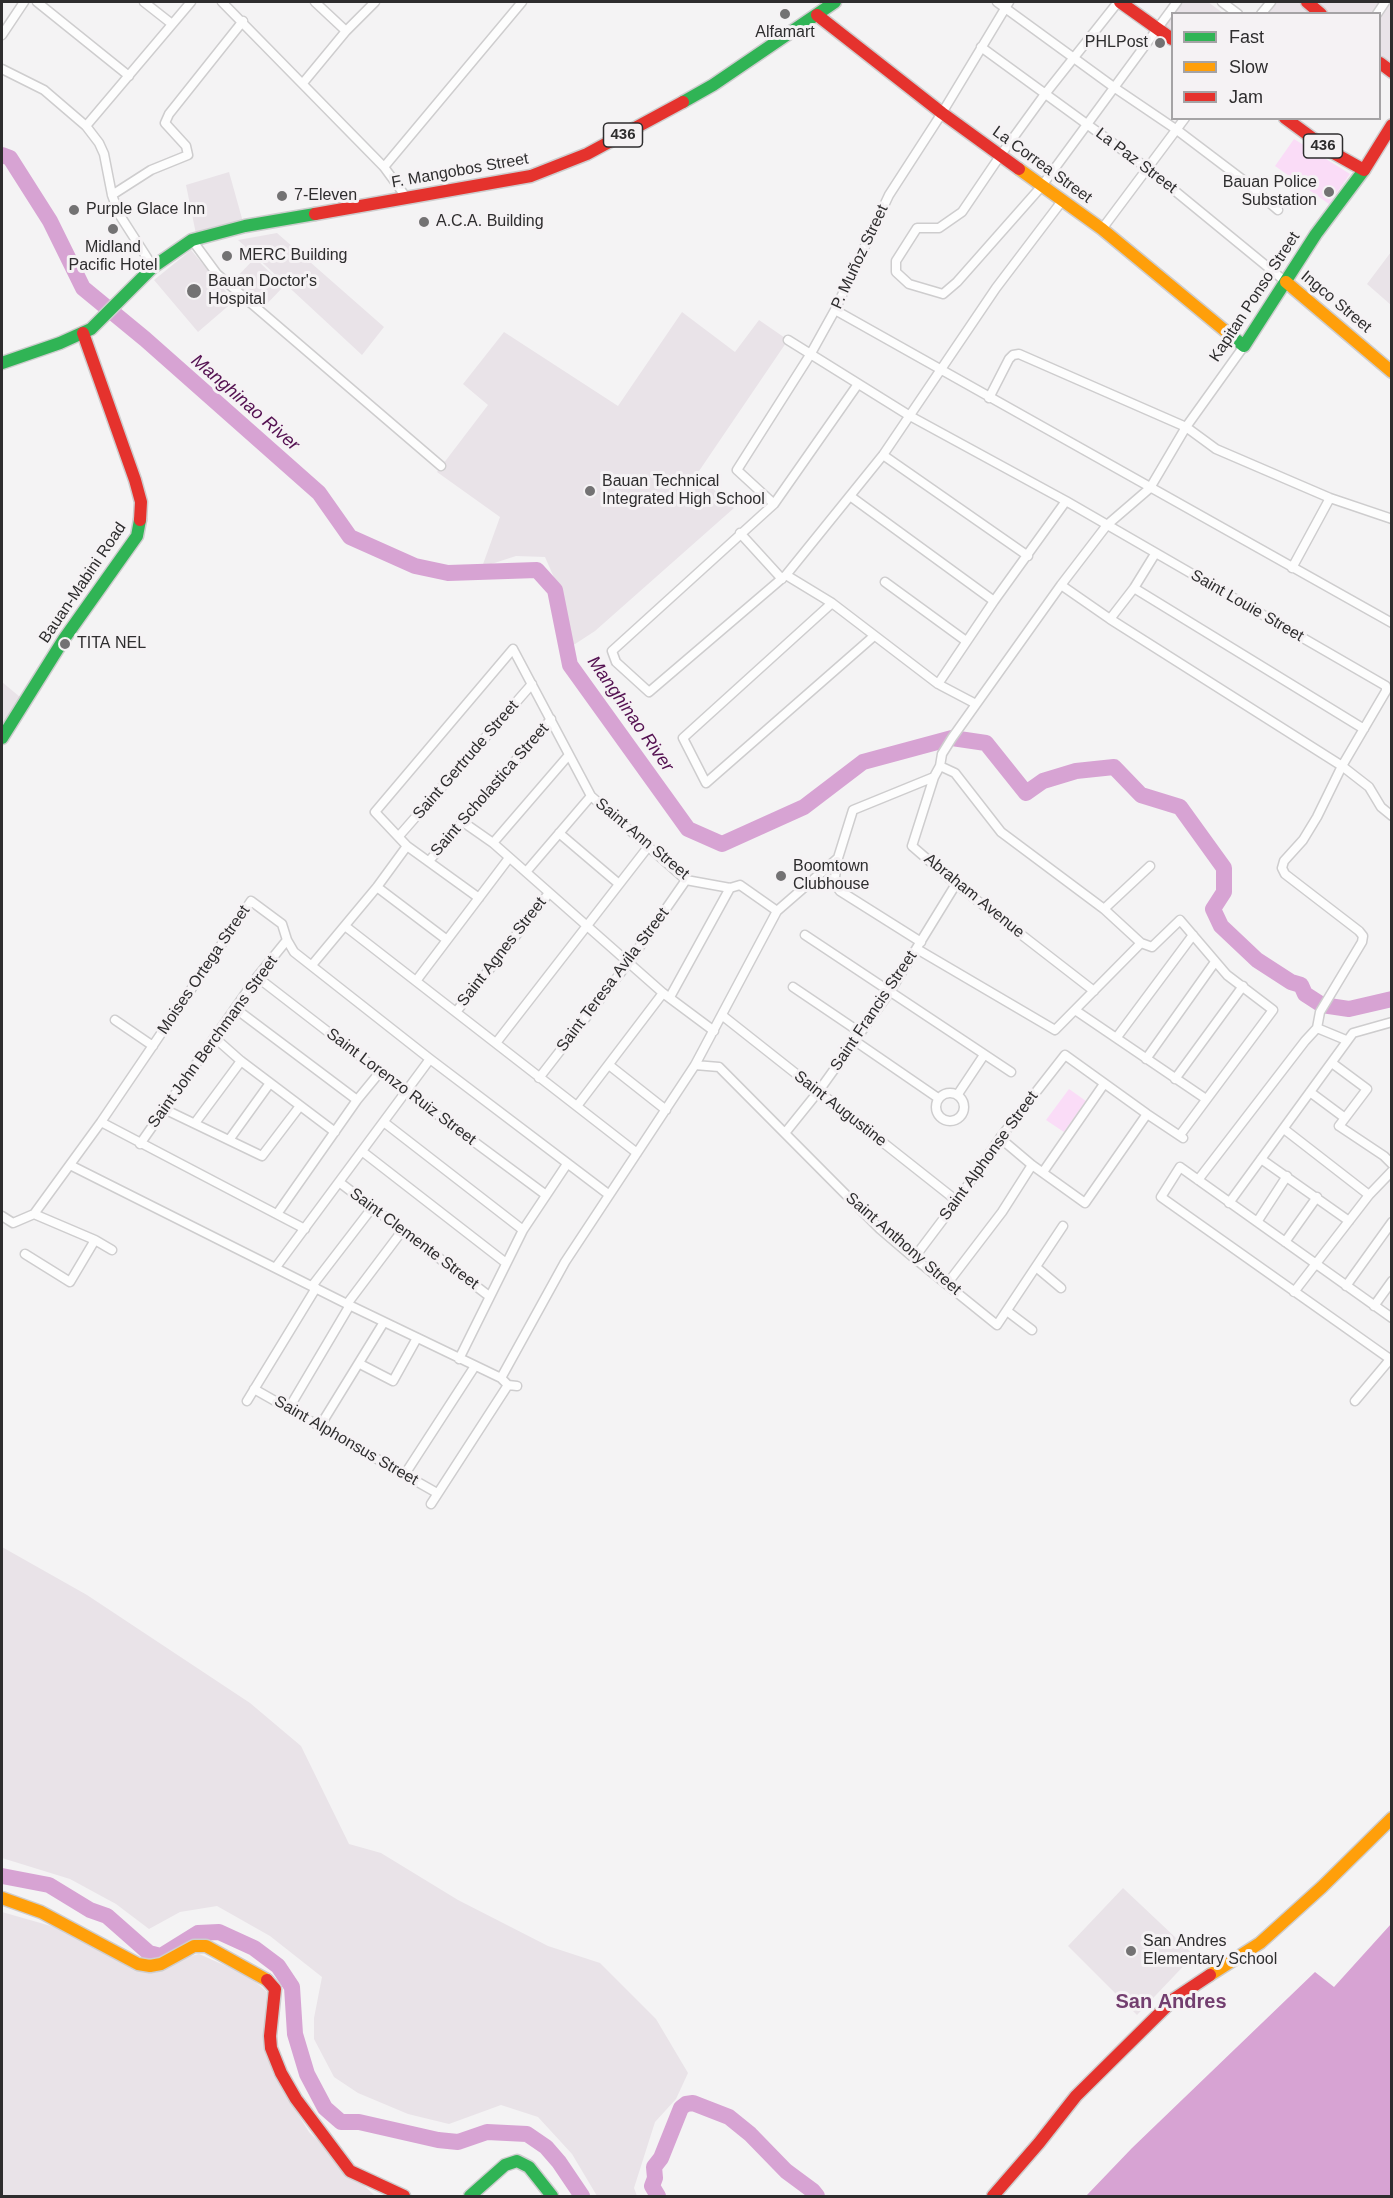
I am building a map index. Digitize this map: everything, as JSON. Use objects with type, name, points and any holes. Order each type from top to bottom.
[{"type":"street","points":[[2,35],[24,2]]},
{"type":"street","points":[[37,2],[129,76]]},
{"type":"street","points":[[144,2],[172,24]]},
{"type":"street","points":[[86,126],[190,2]]},
{"type":"street","points":[[222,2],[384,167],[406,197]]},
{"type":"street","points":[[315,2],[346,31]]},
{"type":"street","points":[[303,83],[346,31],[375,2]]},
{"type":"street","points":[[384,167],[522,2]]},
{"type":"street","name":"F. Mangobos Street","points":[[83,333],[101,319],[167,255],[192,240],[245,226],[531,176],[587,154],[712,85],[835,2]]},
{"type":"street","points":[[1171,38],[1158,29],[1119,2],[1045,94],[962,212],[939,228],[917,228],[896,261],[896,272],[909,284],[943,294],[957,282],[1041,187],[1158,29],[1177,2]]},
{"type":"street","points":[[1222,2],[1235,12]]},
{"type":"street","points":[[1307,2],[1319,12]]},
{"type":"street","points":[[1004,3],[1114,88],[1177,130],[1244,180],[1278,210]]},
{"type":"street","name":"P. Muñoz Street","points":[[774,504],[737,470],[810,355],[835,310],[889,195],[942,113],[1004,3]]},
{"type":"street","name":"La Correa Street","points":[[817,15],[942,113],[1102,230],[1244,346]]},
{"type":"street","points":[[112,195],[151,170],[188,155],[186,146],[165,123],[169,114],[243,21]]},
{"type":"street","name":"La Paz Street","points":[[981,47],[1147,168],[1286,282]]},
{"type":"street","points":[[2,69],[44,90],[86,126],[99,143],[104,154],[112,195],[119,214],[153,267]]},
{"type":"street","points":[[1102,230],[1184,120]]},
{"type":"street","name":"436","points":[[1288,120],[1330,151],[1364,170]]},
{"type":"street","name":"Kapitan Ponso Street","points":[[934,777],[940,766],[942,754],[952,738],[1061,585],[1107,525],[1150,488],[1186,427],[1244,346],[1316,234],[1364,170],[1392,124]]},
{"type":"street","points":[[858,384],[774,504],[612,651],[615,662],[649,692],[784,577],[883,455],[996,288],[1062,201]]},
{"type":"street","points":[[192,240],[217,274],[441,466]]},
{"type":"street","name":"Ingco Street","points":[[1286,282],[1392,372]]},
{"type":"street","points":[[835,310],[1391,622]]},
{"type":"street","name":"436","points":[[2,363],[83,333]]},
{"type":"street","name":"Bauan-Mabini Road","points":[[2,738],[64,639],[140,527],[141,502],[135,480],[83,333]]},
{"type":"street","name":"Saint Louie Street","points":[[788,340],[910,416],[1066,501],[1386,686],[1386,691],[1364,729]]},
{"type":"street","points":[[989,398],[1009,359],[1019,354],[1186,427],[1216,449],[1330,498],[1390,517]]},
{"type":"street","points":[[883,455],[1028,556]]},
{"type":"street","points":[[850,496],[994,601]]},
{"type":"street","points":[[1292,568],[1330,498]]},
{"type":"street","points":[[938,684],[1066,501]]},
{"type":"street","points":[[740,533],[784,577],[832,603],[938,684],[976,704]]},
{"type":"street","points":[[1110,619],[1134,588],[1155,554]]},
{"type":"street","points":[[885,582],[966,641]]},
{"type":"street","points":[[1061,585],[1110,619],[1342,766],[1369,787],[1381,807],[1392,816]]},
{"type":"street","points":[[1134,588],[1364,729],[1342,766],[1317,818],[1303,840],[1284,861],[1282,868],[1285,874],[1359,931],[1363,936],[1362,942],[1320,1012],[1317,1028],[1198,1180]]},
{"type":"street","points":[[832,603],[683,738],[706,783],[874,636]]},
{"type":"street","name":"Saint Ann Street","points":[[399,836],[375,812],[513,649],[591,796],[686,880],[730,888],[740,885],[777,911]]},
{"type":"street","name":"Saint Gertrude Street","points":[[399,836],[532,684]]},
{"type":"street","name":"Saint Scholastica Street","points":[[429,861],[551,719]]},
{"type":"street","points":[[493,843],[568,756]]},
{"type":"street","points":[[940,766],[955,773],[1001,832],[1104,909],[1140,943],[1152,947],[1180,920],[1227,975],[1273,1010],[1206,1099],[1182,1137],[1104,1084],[1043,1172]]},
{"type":"street","points":[[934,777],[853,810],[838,858],[834,883],[840,891],[919,946],[1055,1030],[1140,943]]},
{"type":"street","name":"Abraham Avenue","points":[[934,777],[912,846],[956,884],[1094,991]]},
{"type":"street","points":[[526,872],[591,796]]},
{"type":"street","points":[[463,822],[493,843],[667,995],[714,1031]]},
{"type":"street","points":[[559,833],[619,884]]},
{"type":"street","points":[[399,836],[407,846],[479,898]]},
{"type":"street","points":[[312,965],[377,887],[407,846]]},
{"type":"street","points":[[496,1043],[648,847]]},
{"type":"street","points":[[416,981],[509,858]]},
{"type":"street","points":[[431,1504],[509,1383],[565,1262],[695,1065],[777,911],[838,858]]},
{"type":"street","points":[[1104,909],[1150,866]]},
{"type":"street","name":"Saint Teresa Avila Street","points":[[539,1078],[629,962],[686,880]]},
{"type":"street","name":"Saint Francis Street","points":[[784,1133],[818,1092],[889,993],[956,884]]},
{"type":"street","points":[[377,887],[447,940]]},
{"type":"street","points":[[577,1106],[667,995],[730,888]]},
{"type":"street","name":"Saint Agnes Street","points":[[456,1012],[549,893]]},
{"type":"street","name":"Moises Ortega Street","points":[[34,1214],[101,1122],[251,901],[282,924],[294,952],[608,1194]]},
{"type":"street","points":[[345,926],[637,1153]]},
{"type":"street","points":[[1117,1037],[1193,935]]},
{"type":"street","points":[[806,936],[1011,1072]]},
{"type":"street","name":"Saint John Berchmans Street","points":[[140,1144],[257,977],[287,940]]},
{"type":"street","points":[[1146,1059],[1215,962]]},
{"type":"street","name":"Saint Lorenzo Ruiz Street","points":[[257,977],[546,1195]]},
{"type":"street","points":[[1175,1079],[1243,986]]},
{"type":"street","points":[[793,987],[861,1033]]},
{"type":"street","points":[[236,1009],[357,1100]]},
{"type":"street","points":[[1075,1010],[1206,1099]]},
{"type":"street","name":"Saint Augustine","points":[[723,1016],[957,1201]]},
{"type":"street","points":[[115,1020],[153,1046]]},
{"type":"street","points":[[1229,1203],[1332,1063],[1346,1040],[1353,1033],[1392,1022]]},
{"type":"street","points":[[1317,1028],[1346,1040]]},
{"type":"street","points":[[215,1038],[241,1061],[335,1132]]},
{"type":"street","points":[[855,1041],[938,1098]]},
{"type":"street","points":[[958,1094],[984,1055]]},
{"type":"street","name":"Saint Alphonse Street","points":[[914,1258],[1000,1138],[1065,1055],[1104,1084]]},
{"type":"street","points":[[276,1267],[385,1123],[430,1059]]},
{"type":"street","points":[[195,1123],[241,1061]]},
{"type":"street","points":[[1332,1063],[1367,1089],[1339,1125],[1392,1164]]},
{"type":"street","points":[[609,1065],[666,1110]]},
{"type":"street","name":"Saint Anthony Street","points":[[695,1065],[719,1067],[880,1229],[997,1325],[1007,1311]]},
{"type":"street","points":[[277,1214],[357,1100],[380,1072]]},
{"type":"street","points":[[229,1140],[270,1083]]},
{"type":"street","points":[[948,1092],[958,1094],[962,1099],[964,1110],[962,1115],[953,1121],[942,1119],[936,1109],[938,1098],[948,1092]]},
{"type":"street","points":[[1310,1092],[1345,1118]]},
{"type":"street","points":[[164,1109],[262,1156],[300,1106]]},
{"type":"street","points":[[1000,1138],[1032,1165],[1085,1203],[1147,1114]]},
{"type":"street","points":[[101,1122],[305,1229]]},
{"type":"street","points":[[385,1123],[523,1230]]},
{"type":"street","points":[[1284,1129],[1369,1195]]},
{"type":"street","points":[[363,1152],[506,1263]]},
{"type":"street","points":[[1261,1159],[1348,1221]]},
{"type":"street","points":[[459,1359],[523,1230],[567,1164]]},
{"type":"street","points":[[70,1165],[509,1383]]},
{"type":"street","points":[[947,1284],[1002,1212],[1032,1165]]},
{"type":"street","points":[[1356,1401],[1391,1358],[1161,1197],[1180,1167],[1392,1318]]},
{"type":"street","points":[[1294,1292],[1369,1195],[1392,1171]]},
{"type":"street","points":[[1257,1222],[1287,1176]]},
{"type":"street","name":"Saint Clemente Street","points":[[339,1182],[489,1296]]},
{"type":"street","points":[[1285,1242],[1317,1197]]},
{"type":"street","points":[[247,1401],[314,1287],[372,1208]]},
{"type":"street","points":[[2,1216],[13,1223],[34,1214],[95,1240],[112,1250]]},
{"type":"street","points":[[1346,1286],[1392,1222]]},
{"type":"street","points":[[1032,1330],[1007,1311],[1063,1226]]},
{"type":"street","points":[[289,1408],[349,1305],[402,1231]]},
{"type":"street","points":[[25,1254],[70,1282],[95,1240]]},
{"type":"street","points":[[1036,1267],[1061,1287]]},
{"type":"street","points":[[1374,1306],[1392,1281]]},
{"type":"street","points":[[320,1426],[384,1322]]},
{"type":"street","points":[[360,1364],[393,1381],[417,1338]]},
{"type":"street","points":[[405,1474],[475,1366]]},
{"type":"street","name":"Saint Alphonsus Street","points":[[254,1389],[437,1493]]},
{"type":"street","points":[[993,2196],[1076,2096],[1174,1999],[1260,1943],[1322,1887],[1392,1818]]},
{"type":"street","points":[[2,1898],[41,1912],[138,1964],[150,1966],[161,1964],[194,1946],[206,1946],[271,1982],[275,1989],[270,2036],[271,2048],[296,2099],[350,2170],[404,2196]]},
{"type":"street","points":[[470,2196],[505,2165],[517,2161],[529,2167],[552,2196]]},
{"type":"shaded area","points":[[1181,2],[1208,2],[1222,12],[1174,12]]},
{"type":"shaded area","points":[[1275,2],[1301,2],[1314,12],[1268,12]]},
{"type":"shaded area","points":[[1313,2],[1380,2],[1374,12],[1326,12]]},
{"type":"shaded area","points":[[1391,2],[1391,68],[1381,59],[1381,15]]},
{"type":"shaded area","points":[[1171,15],[1171,32],[1163,27]]},
{"type":"shaded area","points":[[1294,139],[1350,174],[1329,204],[1275,166]]},
{"type":"shaded area","points":[[229,172],[243,222],[196,234],[186,185]]},
{"type":"shaded area","points":[[277,233],[384,327],[362,355],[238,240]]},
{"type":"shaded area","name":"Bauan Doctor's Hospital","points":[[191,250],[234,301],[198,332],[154,280]]},
{"type":"shaded area","points":[[1391,252],[1391,305],[1367,284]]},
{"type":"shaded area","points":[[255,258],[284,286],[262,309],[232,282]]},
{"type":"shaded area","name":"Bauan Technical Integrated High School","points":[[682,312],[735,352],[759,320],[788,340],[697,474],[734,508],[595,631],[572,646],[559,589],[545,557],[516,556],[482,567],[500,517],[437,472],[488,405],[463,384],[504,332],[618,406]]},
{"type":"shaded area","points":[[2,682],[20,697],[2,728]]},
{"type":"shaded area","points":[[1069,1089],[1086,1101],[1064,1132],[1046,1120]]},
{"type":"shaded area","points":[[2,1547],[87,1595],[250,1703],[301,1746],[349,1844],[381,1853],[458,1900],[548,1946],[600,1963],[656,2019],[688,2073],[676,2099],[655,2122],[634,2188],[637,2196],[597,2196],[572,2154],[538,2117],[501,2105],[449,2124],[408,2114],[358,2093],[334,2077],[314,2039],[314,2018],[322,1977],[270,1936],[217,1906],[180,1912],[149,1929],[116,1904],[70,1879],[2,1858]]},
{"type":"shaded area","name":"San Andres Elementary School","points":[[1123,1888],[1194,1955],[1137,2015],[1068,1946]]},
{"type":"shaded area","points":[[2,1912],[65,1930],[155,1973],[178,1959],[199,1954],[249,1976],[267,1992],[265,2013],[273,2074],[309,2132],[375,2196],[2,2196]]},
{"type":"shaded area","points":[[1391,1924],[1391,2196],[1086,2196],[1132,2148],[1315,1972],[1334,1987]]},
{"type":"waterway","name":"Manghinao River","points":[[2,155],[10,158],[50,221],[83,288],[145,339],[319,493],[350,537],[415,566],[448,573],[537,570],[555,590],[570,665],[688,829],[722,844],[804,807],[863,762],[952,738],[986,743],[1026,793],[1043,781],[1076,771],[1114,767],[1141,795],[1180,807],[1224,868],[1224,892],[1213,909],[1221,926],[1257,960],[1291,982],[1301,985],[1305,994],[1322,1005],[1349,1009],[1392,999]]},
{"type":"waterway","points":[[2,1876],[49,1885],[90,1910],[107,1916],[149,1953],[161,1956],[198,1933],[219,1932],[254,1948],[278,1966],[292,1987],[295,2034],[307,2074],[325,2108],[341,2122],[359,2122],[438,2140],[458,2142],[487,2132],[527,2134],[546,2147],[582,2196]]},
{"type":"waterway","points":[[658,2196],[652,2186],[655,2178],[654,2167],[661,2158],[681,2108],[693,2103],[729,2117],[750,2134],[786,2171],[817,2196]]},
{"type":"traffic: fast","points":[[683,102],[713,85],[835,2]]},
{"type":"traffic: fast","points":[[1229,334],[1244,346],[1316,234],[1364,170]]},
{"type":"traffic: fast","points":[[2,363],[60,343],[91,329],[153,267],[192,240],[245,226],[315,214]]},
{"type":"traffic: fast","points":[[2,738],[64,639],[137,536],[140,520]]},
{"type":"traffic: fast","points":[[470,2196],[505,2165],[517,2161],[529,2167],[552,2196]]},
{"type":"traffic: slow","points":[[1019,169],[1102,229],[1229,334]]},
{"type":"traffic: slow","points":[[1286,282],[1392,372]]},
{"type":"traffic: slow","points":[[1210,1975],[1260,1943],[1322,1887],[1392,1818]]},
{"type":"traffic: slow","points":[[2,1898],[41,1912],[138,1964],[150,1966],[161,1964],[194,1946],[206,1946],[267,1980]]},
{"type":"traffic: jam","points":[[1120,2],[1171,38]]},
{"type":"traffic: jam","points":[[1307,2],[1319,12]]},
{"type":"traffic: jam","points":[[817,15],[942,113],[1019,169]]},
{"type":"traffic: jam","points":[[1381,64],[1392,72]]},
{"type":"traffic: jam","points":[[315,214],[531,176],[587,154],[683,102]]},
{"type":"traffic: jam","points":[[1288,120],[1330,151],[1364,170],[1392,125]]},
{"type":"traffic: jam","points":[[83,333],[135,480],[141,502],[140,520]]},
{"type":"traffic: jam","points":[[993,2196],[1076,2096],[1174,1999],[1210,1975]]},
{"type":"traffic: jam","points":[[267,1980],[275,1989],[270,2036],[271,2048],[281,2073],[296,2099],[350,2171],[404,2196]]},
{"type":"place","name":"Alfamart","points":[[785,14]]},
{"type":"place","name":"PHLPost","points":[[1160,43]]},
{"type":"place","name":"Bauan Police Substation","points":[[1329,192]]},
{"type":"place","name":"7-Eleven","points":[[282,196]]},
{"type":"place","name":"Purple Glace Inn","points":[[74,210]]},
{"type":"place","name":"A.C.A. Building","points":[[424,222]]},
{"type":"place","name":"Midland Pacific Hotel","points":[[113,229]]},
{"type":"place","name":"MERC Building","points":[[227,256]]},
{"type":"place","name":"Bauan Doctor's Hospital","points":[[194,291]]},
{"type":"place","name":"Bauan Technical Integrated High School","points":[[590,491]]},
{"type":"place","name":"TITA NEL","points":[[65,644]]},
{"type":"place","name":"Boomtown Clubhouse","points":[[781,876]]},
{"type":"place","name":"San Andres Elementary School","points":[[1131,1951]]},
{"type":"district","name":"San Andres","points":[[1171,2002]]}]
